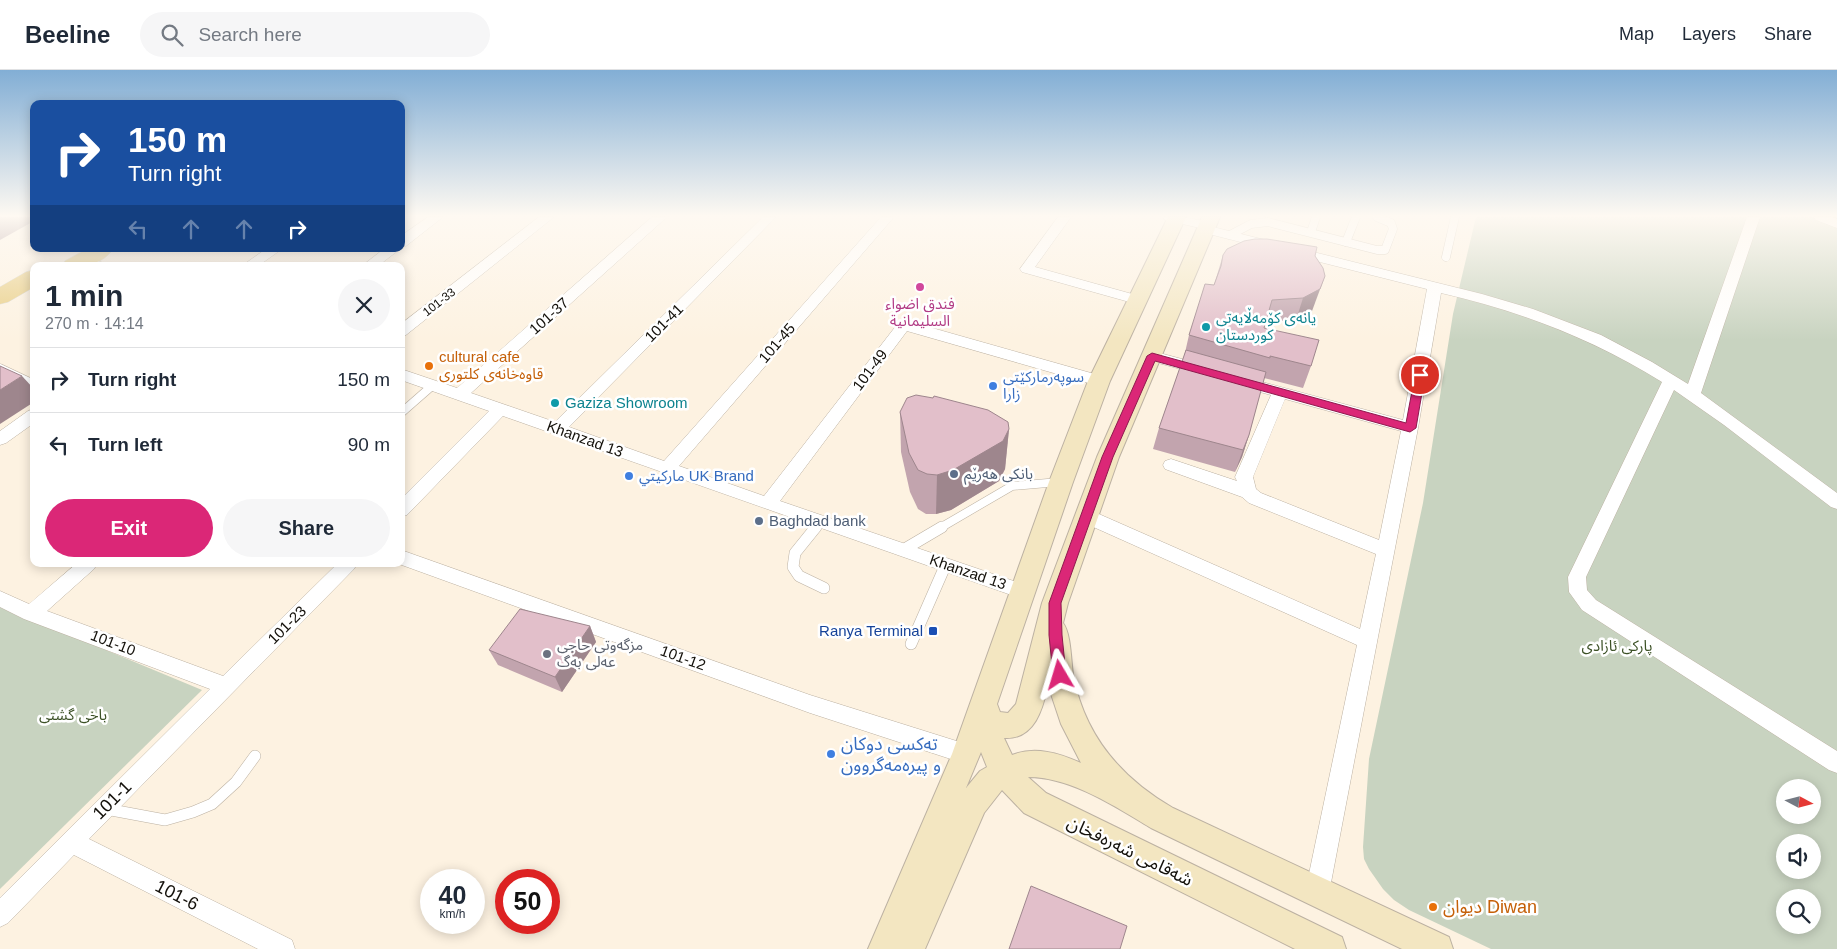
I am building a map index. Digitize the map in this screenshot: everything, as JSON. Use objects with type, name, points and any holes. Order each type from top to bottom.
[{"type":"main road","points":[[884,949],[966,754],[1061,482],[1099,381],[1157,258]]},
{"type":"main road","points":[[983,703],[990,721],[1001,725],[1011,726],[1019,722],[1029,708],[1055,603],[1086,516],[1108,457],[1194,258]]},
{"type":"main road","points":[[0,297],[30,279]]},
{"type":"main road","points":[[0,310],[30,292]]},
{"type":"main road","points":[[1024,592],[1055,603]]},
{"type":"main road","points":[[1055,603],[1057,663],[1070,713],[1087,746],[1109,777],[1133,800]]},
{"type":"main road","name":"شەقامی شەرەفخان","points":[[983,703],[986,728],[991,747],[1004,772],[1022,792],[1052,812],[1330,949]]},
{"type":"main road","points":[[909,949],[973,803],[990,781],[1004,772],[1024,764],[1050,765],[1133,800],[1162,818],[1437,949]]},
{"type":"street","name":"101-33","points":[[405,329],[495,258]]},
{"type":"street","name":"101-37","points":[[460,394],[614,258]]},
{"type":"street","name":"101-41","points":[[558,429],[729,258]]},
{"type":"street","name":"101-45","points":[[667,469],[852,258]]},
{"type":"street","points":[[1034,258],[1026,269],[1138,300]]},
{"type":"street","points":[[1321,258],[1482,298],[1568,327],[1616,348],[1671,380],[1837,502]]},
{"type":"street","points":[[1692,395],[1740,258]]},
{"type":"street","points":[[1317,893],[1410,428],[1435,287]]},
{"type":"street","name":"101-49","points":[[768,504],[904,325],[1099,381]]},
{"type":"street","points":[[1152,356],[1410,428]]},
{"type":"street","name":"Khanzad 13","points":[[405,375],[667,469],[1024,592]]},
{"type":"street","points":[[1671,380],[1577,577],[1578,592],[1589,605],[1837,763]]},
{"type":"street","points":[[1248,492],[1244,478],[1280,392]]},
{"type":"street","points":[[405,506],[501,409]]},
{"type":"street","points":[[0,439],[30,418]]},
{"type":"street","points":[[1171,465],[1248,492],[1255,498],[1385,550]]},
{"type":"street","points":[[1086,516],[1367,641]]},
{"type":"street","name":"101-12","points":[[405,558],[810,704],[966,754]]},
{"type":"street","points":[[31,613],[85,567]]},
{"type":"street","name":"101-23","points":[[226,686],[345,567]]},
{"type":"street","name":"101-10","points":[[0,598],[31,613],[226,686]]},
{"type":"street","name":"101-1","points":[[0,915],[226,686]]},
{"type":"street","name":"101-6","points":[[72,842],[283,949]]},
{"type":"lane","points":[[0,368],[30,382]]},
{"type":"lane","points":[[405,409],[433,385]]},
{"type":"lane","points":[[903,550],[1012,486],[1061,482]]},
{"type":"lane","points":[[820,522],[794,552],[792,565],[797,575],[824,588]]},
{"type":"lane","points":[[911,644],[946,564]]},
{"type":"lane","points":[[103,809],[165,820],[193,812],[212,804],[236,782],[254,756]]},
{"type":"green space","name":"پارکی ئازادی","points":[[1466,258],[1837,258],[1837,949],[1491,949],[1409,910],[1394,900],[1383,889],[1369,869],[1364,859],[1363,847],[1369,759],[1423,503],[1453,314]]},
{"type":"green space","name":"باخی گشتی","points":[[0,606],[202,690],[0,889]]},
{"type":"building","points":[[1222,258],[1316,258],[1323,268],[1325,276],[1320,289],[1303,298],[1272,300],[1264,328],[1319,340],[1311,366],[1270,356],[1270,358],[1189,335],[1205,284],[1214,285]]},
{"type":"building","points":[[1186,350],[1266,372],[1249,435],[1243,450],[1159,428]]},
{"type":"building","points":[[0,366],[22,376],[0,390]]},
{"type":"building","points":[[916,395],[933,398],[934,396],[988,410],[1008,422],[1009,429],[1003,441],[953,470],[937,475],[927,474],[918,470],[909,453],[900,412],[907,398]]},
{"type":"building","points":[[520,609],[590,626],[555,677],[489,650]]},
{"type":"building","points":[[1031,886],[1127,926],[1120,949],[1009,949]]},
{"type":"place","name":"فندق اضواء السليمانية","points":[[920,287]]},
{"type":"place","name":"یانەی کۆمەڵایەتی کوردستان","points":[[1206,327]]},
{"type":"place","name":"cultural cafe قاوەخانەی کلتوری","points":[[429,366]]},
{"type":"place","name":"سوپەرمارکێتی زارا","points":[[993,386]]},
{"type":"place","name":"Gaziza Showroom","points":[[555,403]]},
{"type":"place","name":"بانکی هەرێم","points":[[954,474]]},
{"type":"place","name":"مارکيتي UK Brand","points":[[629,476]]},
{"type":"place","name":"Baghdad bank","points":[[759,521]]},
{"type":"place","name":"Ranya Terminal","points":[[933,631]]},
{"type":"place","name":"مزگەوتی حاجی عەلی بەگ","points":[[547,654]]},
{"type":"place","name":"تەکسی دوکان و پیرەمەگروون","points":[[831,754]]},
{"type":"place","name":"دیوان Diwan","points":[[1433,907]]},
{"type":"route","points":[[1060,675],[1055,635],[1055,603],[1108,457],[1152,356],[1410,428],[1420,375]]}]
